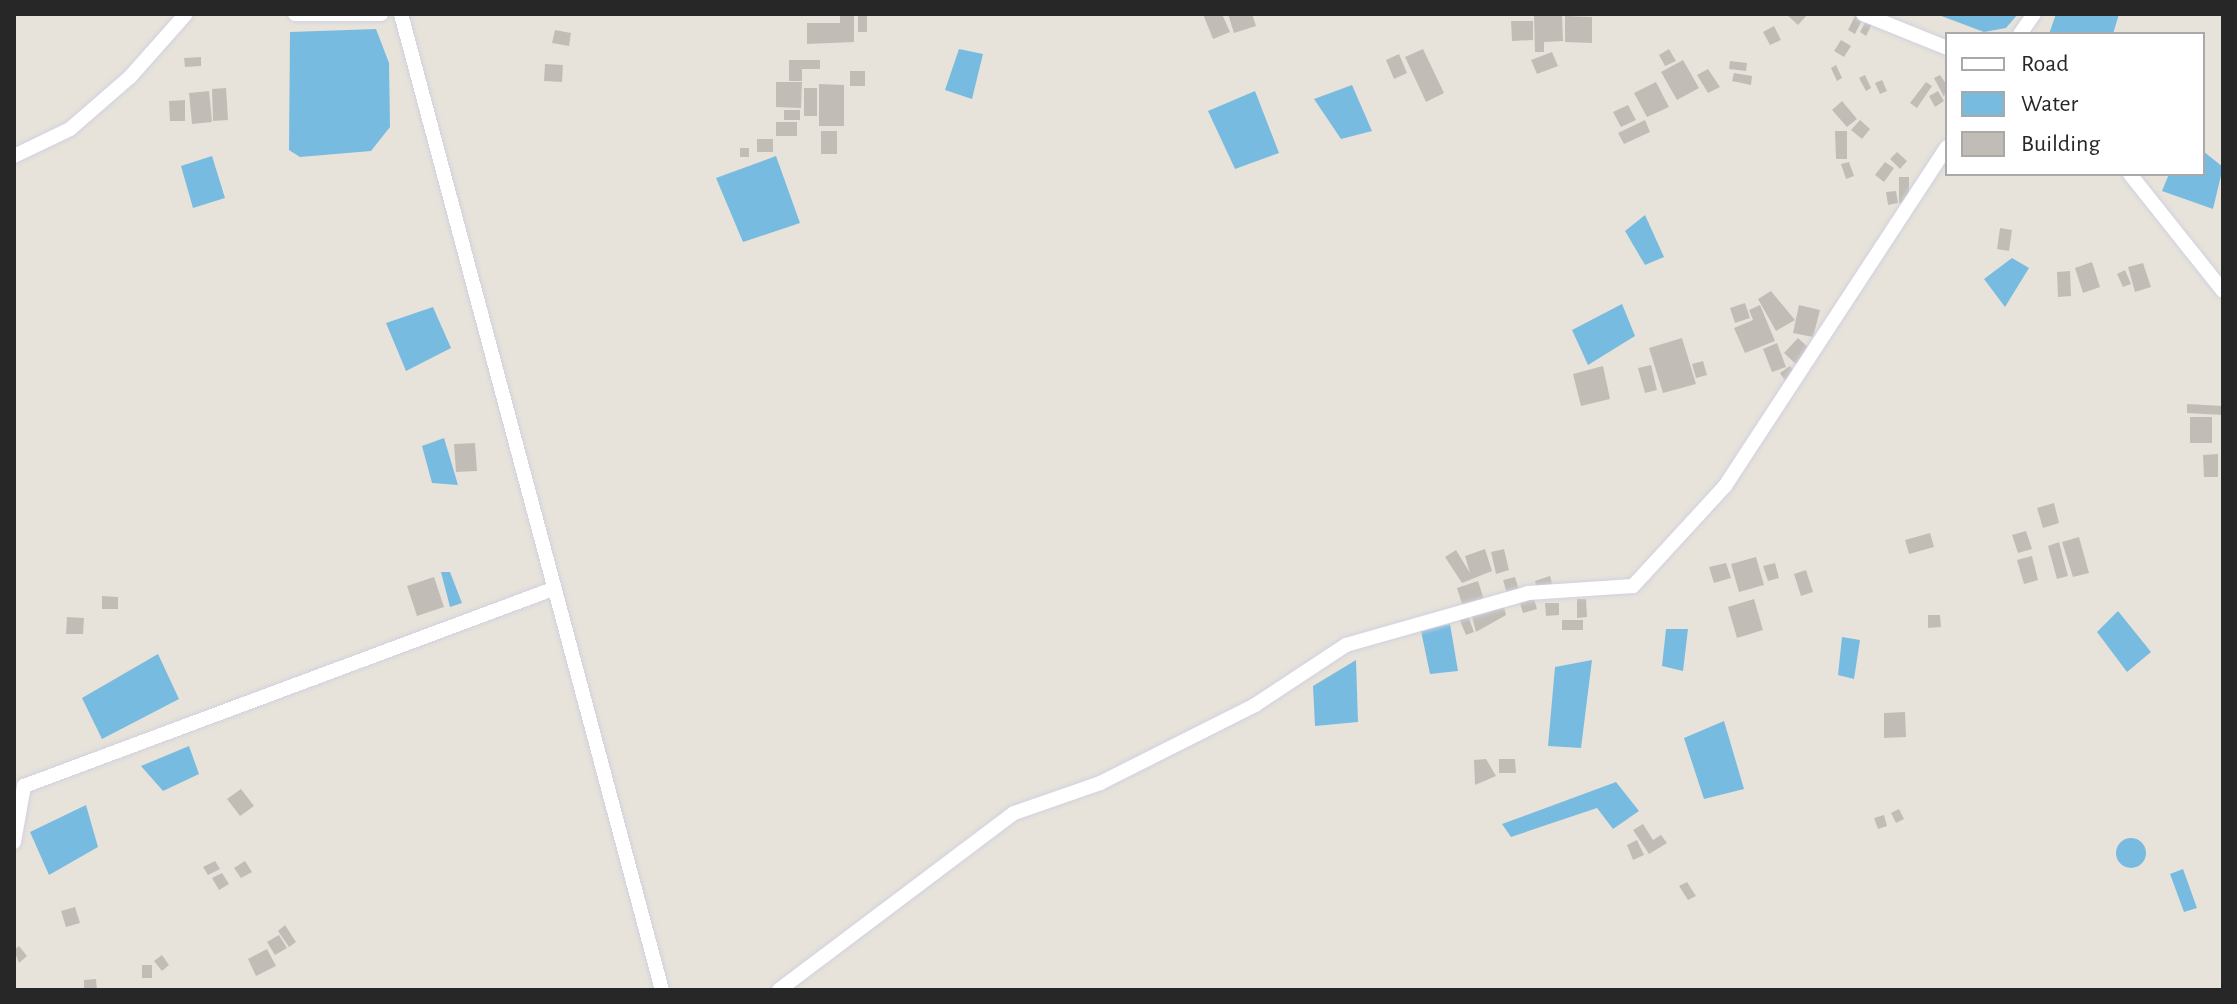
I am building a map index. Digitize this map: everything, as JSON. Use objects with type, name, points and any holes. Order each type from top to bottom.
[{"type":"street","points":[[14,156],[70,129],[130,77],[186,14]]},
{"type":"street","points":[[295,14],[381,14]]},
{"type":"street","points":[[401,14],[662,990]]},
{"type":"street","points":[[1863,14],[1945,47]]},
{"type":"street","points":[[2021,32],[2034,14]]},
{"type":"street","points":[[779,990],[1014,813],[1115,776],[1255,705],[1346,645],[1528,593],[1633,586],[1725,486],[1945,150]]},
{"type":"street","points":[[2132,176],[2223,291]]},
{"type":"street","points":[[14,842],[24,786],[553,589]]},
{"type":"water","points":[[1936,14],[2018,14],[2006,28],[1984,32]]},
{"type":"water","points":[[2056,14],[2119,14],[2114,32],[2050,32]]},
{"type":"water","points":[[376,29],[389,63],[390,127],[371,151],[300,157],[289,150],[290,32]]},
{"type":"water","points":[[959,49],[983,54],[972,99],[945,90]]},
{"type":"water","points":[[1352,85],[1372,131],[1341,139],[1314,99]]},
{"type":"water","points":[[1255,91],[1279,153],[1235,169],[1208,111]]},
{"type":"water","points":[[2205,153],[2223,167],[2213,209],[2162,191],[2168,176],[2205,176]]},
{"type":"water","points":[[212,156],[225,198],[193,208],[181,166]]},
{"type":"water","points":[[776,156],[800,223],[743,242],[716,178]]},
{"type":"water","points":[[1645,215],[1664,257],[1645,265],[1625,231]]},
{"type":"water","points":[[2012,258],[2029,268],[2005,307],[1984,279]]},
{"type":"water","points":[[1622,304],[1635,336],[1588,365],[1572,330]]},
{"type":"water","points":[[433,307],[451,348],[406,371],[386,323]]},
{"type":"water","points":[[444,438],[458,485],[432,483],[422,446]]},
{"type":"water","points":[[441,572],[450,572],[462,603],[450,607]]},
{"type":"water","points":[[2118,611],[2151,652],[2127,672],[2097,632]]},
{"type":"water","points":[[1450,624],[1458,671],[1430,674],[1421,631]]},
{"type":"water","points":[[1666,629],[1688,629],[1683,671],[1662,666]]},
{"type":"water","points":[[1842,637],[1860,640],[1854,679],[1838,675]]},
{"type":"water","points":[[158,654],[179,699],[102,739],[82,698]]},
{"type":"water","points":[[1356,660],[1358,722],[1315,726],[1313,686]]},
{"type":"water","points":[[1592,660],[1581,748],[1548,746],[1555,667]]},
{"type":"water","points":[[1724,721],[1744,789],[1704,799],[1684,738]]},
{"type":"water","points":[[189,746],[199,774],[163,791],[141,766]]},
{"type":"water","points":[[1616,782],[1639,811],[1613,829],[1597,808],[1511,837],[1502,824]]},
{"type":"water","points":[[86,805],[98,847],[49,875],[30,832]]},
{"type":"water","points":[[2131,838],[2142,842],[2146,853],[2142,864],[2131,868],[2120,864],[2116,853],[2120,842]]},
{"type":"water","points":[[2183,869],[2197,908],[2184,912],[2170,874]]},
{"type":"building","points":[[840,14],[854,14],[854,42],[807,44],[807,23],[840,23]]},
{"type":"building","points":[[1203,14],[1222,14],[1230,32],[1213,39]]},
{"type":"building","points":[[1228,14],[1252,14],[1256,26],[1234,33]]},
{"type":"building","points":[[1562,14],[1563,41],[1544,42],[1544,52],[1535,52],[1534,15]]},
{"type":"building","points":[[1786,14],[1808,14],[1798,25]]},
{"type":"building","points":[[858,15],[867,15],[867,32],[858,32]]},
{"type":"building","points":[[1565,16],[1592,17],[1592,43],[1565,42]]},
{"type":"building","points":[[1855,16],[1862,20],[1855,34],[1848,30]]},
{"type":"building","points":[[1511,21],[1533,21],[1533,40],[1512,41]]},
{"type":"building","points":[[1866,21],[1872,24],[1866,36],[1860,32]]},
{"type":"building","points":[[1774,26],[1781,40],[1770,45],[1763,32]]},
{"type":"building","points":[[555,30],[571,33],[569,46],[552,43]]},
{"type":"building","points":[[1841,40],[1851,46],[1844,57],[1834,51]]},
{"type":"building","points":[[1423,49],[1444,93],[1426,102],[1405,57]]},
{"type":"building","points":[[1669,49],[1676,61],[1665,66],[1659,55]]},
{"type":"building","points":[[1552,52],[1558,66],[1537,74],[1531,60]]},
{"type":"building","points":[[1399,54],[1407,73],[1394,79],[1386,60]]},
{"type":"building","points":[[201,57],[201,66],[185,67],[184,58]]},
{"type":"building","points":[[789,60],[820,60],[820,69],[802,69],[802,81],[789,81]]},
{"type":"building","points":[[1683,60],[1699,88],[1677,100],[1661,72]]},
{"type":"building","points":[[1730,61],[1747,63],[1746,71],[1729,69]]},
{"type":"building","points":[[545,64],[563,65],[562,82],[544,81]]},
{"type":"building","points":[[1836,65],[1842,78],[1837,81],[1831,68]]},
{"type":"building","points":[[1708,69],[1720,87],[1708,93],[1697,75]]},
{"type":"building","points":[[850,71],[865,71],[865,86],[850,86]]},
{"type":"building","points":[[1734,73],[1752,76],[1751,85],[1732,81]]},
{"type":"building","points":[[1865,75],[1871,88],[1866,91],[1859,78]]},
{"type":"building","points":[[1940,75],[1945,82],[1944,97],[1934,78]]},
{"type":"building","points":[[1882,80],[1887,91],[1880,94],[1875,83]]},
{"type":"building","points":[[776,82],[802,82],[801,108],[776,107]]},
{"type":"building","points":[[1656,82],[1669,107],[1647,117],[1634,93]]},
{"type":"building","points":[[1926,82],[1932,86],[1917,108],[1910,103]]},
{"type":"building","points":[[819,84],[844,85],[844,126],[819,126]]},
{"type":"building","points":[[226,88],[228,120],[213,121],[212,89]]},
{"type":"building","points":[[804,88],[817,88],[817,116],[804,116]]},
{"type":"building","points":[[209,91],[212,122],[192,124],[189,93]]},
{"type":"building","points":[[1938,91],[1944,101],[1935,107],[1929,96]]},
{"type":"building","points":[[185,100],[185,121],[170,121],[169,101]]},
{"type":"building","points":[[1842,101],[1857,119],[1847,127],[1832,110]]},
{"type":"building","points":[[1628,105],[1636,120],[1621,127],[1613,112]]},
{"type":"building","points":[[784,110],[800,110],[800,120],[784,120]]},
{"type":"building","points":[[1645,120],[1650,132],[1624,144],[1618,133]]},
{"type":"building","points":[[1860,120],[1870,129],[1862,139],[1851,130]]},
{"type":"building","points":[[776,122],[797,122],[797,136],[776,136]]},
{"type":"building","points":[[821,131],[837,131],[837,154],[821,154]]},
{"type":"building","points":[[1835,131],[1847,131],[1847,159],[1836,159]]},
{"type":"building","points":[[757,139],[773,139],[773,152],[757,152]]},
{"type":"building","points":[[740,148],[749,148],[749,157],[740,157]]},
{"type":"building","points":[[1897,152],[1907,161],[1900,169],[1890,159]]},
{"type":"building","points":[[1849,162],[1854,176],[1846,179],[1841,164]]},
{"type":"building","points":[[1885,162],[1894,168],[1884,182],[1875,175]]},
{"type":"building","points":[[1899,177],[1909,177],[1909,203],[1899,203]]},
{"type":"building","points":[[1896,191],[1898,203],[1888,205],[1886,192]]},
{"type":"building","points":[[2000,228],[2012,230],[2009,251],[1997,249]]},
{"type":"building","points":[[2092,262],[2100,287],[2083,293],[2075,268]]},
{"type":"building","points":[[2143,263],[2151,287],[2135,292],[2128,267]]},
{"type":"building","points":[[2125,270],[2131,284],[2123,287],[2117,274]]},
{"type":"building","points":[[2070,271],[2071,296],[2058,297],[2057,272]]},
{"type":"building","points":[[1771,291],[1795,320],[1776,331],[1758,299]]},
{"type":"building","points":[[1745,303],[1750,318],[1735,323],[1730,308]]},
{"type":"building","points":[[1760,305],[1775,341],[1745,353],[1734,328],[1753,320],[1749,310]]},
{"type":"building","points":[[1799,305],[1820,310],[1813,337],[1793,333]]},
{"type":"building","points":[[1682,338],[1696,384],[1663,393],[1649,348]]},
{"type":"building","points":[[1798,338],[1812,351],[1798,366],[1784,353]]},
{"type":"building","points":[[1777,343],[1786,367],[1772,372],[1763,349]]},
{"type":"building","points":[[1703,361],[1707,375],[1696,378],[1692,364]]},
{"type":"building","points":[[1651,365],[1657,390],[1645,393],[1638,368]]},
{"type":"building","points":[[1603,366],[1610,399],[1581,406],[1573,374]]},
{"type":"building","points":[[1790,366],[1797,376],[1786,382],[1780,373]]},
{"type":"building","points":[[2187,404],[2223,406],[2223,415],[2187,413]]},
{"type":"building","points":[[2190,417],[2212,417],[2212,443],[2190,443]]},
{"type":"building","points":[[475,443],[477,471],[456,472],[454,444]]},
{"type":"building","points":[[2218,454],[2218,477],[2204,477],[2203,455]]},
{"type":"building","points":[[2054,503],[2059,523],[2043,528],[2037,508]]},
{"type":"building","points":[[2026,531],[2032,549],[2018,553],[2012,535]]},
{"type":"building","points":[[1930,533],[1934,547],[1909,554],[1905,540]]},
{"type":"building","points":[[2079,537],[2089,573],[2073,577],[2062,542]]},
{"type":"building","points":[[2059,542],[2068,576],[2057,579],[2048,546]]},
{"type":"building","points":[[1485,549],[1492,571],[1462,583],[1445,557],[1456,550],[1470,573],[1465,556]]},
{"type":"building","points":[[1504,549],[1509,570],[1496,574],[1491,552]]},
{"type":"building","points":[[2032,556],[2038,580],[2024,584],[2017,560]]},
{"type":"building","points":[[1756,557],[1764,585],[1739,592],[1731,564]]},
{"type":"building","points":[[1726,563],[1731,578],[1714,583],[1709,567]]},
{"type":"building","points":[[1775,563],[1779,578],[1768,581],[1763,566]]},
{"type":"building","points":[[1806,570],[1813,592],[1801,596],[1794,574]]},
{"type":"building","points":[[1550,576],[1553,587],[1538,592],[1535,581]]},
{"type":"building","points":[[434,577],[444,607],[417,616],[407,586]]},
{"type":"building","points":[[1515,577],[1520,594],[1508,597],[1503,580]]},
{"type":"building","points":[[1478,581],[1485,603],[1464,610],[1457,588]]},
{"type":"building","points":[[102,596],[118,597],[118,609],[102,609]]},
{"type":"building","points":[[1533,596],[1537,609],[1523,613],[1519,600]]},
{"type":"building","points":[[1577,599],[1586,599],[1587,617],[1577,618]]},
{"type":"building","points":[[1754,599],[1763,630],[1737,638],[1728,607]]},
{"type":"building","points":[[1503,603],[1506,615],[1476,632],[1471,613]]},
{"type":"building","points":[[1545,603],[1559,603],[1559,615],[1546,616]]},
{"type":"building","points":[[1467,613],[1474,632],[1466,635],[1458,616]]},
{"type":"building","points":[[1928,615],[1940,615],[1941,627],[1928,628]]},
{"type":"building","points":[[67,617],[84,618],[83,634],[66,634]]},
{"type":"building","points":[[1562,620],[1583,620],[1583,630],[1562,630]]},
{"type":"building","points":[[1905,712],[1906,737],[1884,738],[1884,713]]},
{"type":"building","points":[[1486,759],[1496,776],[1475,785],[1474,760]]},
{"type":"building","points":[[1499,759],[1515,759],[1516,773],[1499,773]]},
{"type":"building","points":[[241,789],[254,806],[240,816],[227,799]]},
{"type":"building","points":[[1899,809],[1904,819],[1896,823],[1891,813]]},
{"type":"building","points":[[1884,815],[1887,826],[1878,829],[1874,818]]},
{"type":"building","points":[[1643,824],[1653,840],[1661,835],[1667,843],[1649,854],[1633,830]]},
{"type":"building","points":[[1637,840],[1644,855],[1633,860],[1627,845]]},
{"type":"building","points":[[215,861],[220,869],[208,875],[203,867]]},
{"type":"building","points":[[245,861],[252,872],[241,878],[234,868]]},
{"type":"building","points":[[222,873],[229,884],[219,890],[212,878]]},
{"type":"building","points":[[1687,882],[1696,896],[1688,900],[1679,886]]},
{"type":"building","points":[[75,907],[80,923],[66,927],[61,911]]},
{"type":"building","points":[[285,925],[296,942],[289,947],[278,931]]},
{"type":"building","points":[[279,935],[287,948],[275,955],[267,942]]},
{"type":"building","points":[[19,946],[27,956],[19,963],[14,950]]},
{"type":"building","points":[[267,949],[276,966],[256,976],[248,959]]},
{"type":"building","points":[[162,955],[169,965],[162,971],[154,961]]},
{"type":"building","points":[[142,965],[152,965],[152,978],[142,978]]},
{"type":"building","points":[[96,979],[97,990],[84,990],[84,980]]}]
